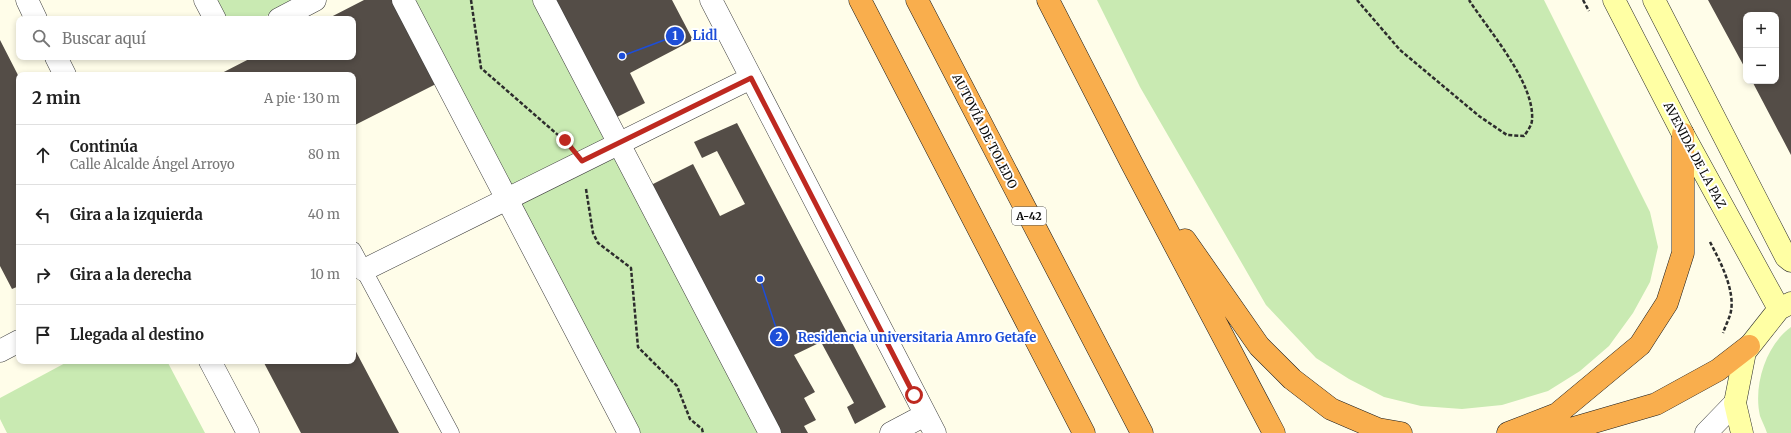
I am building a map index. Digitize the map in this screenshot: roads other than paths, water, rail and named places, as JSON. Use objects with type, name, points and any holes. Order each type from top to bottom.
[{"type":"highway","points":[[860,0],[1084,433]]},
{"type":"highway","name":"AUTOVÍA DE TOLEDO","points":[[917,0],[1142,433]]},
{"type":"highway","points":[[1048,0],[1131,162],[1274,433]]},
{"type":"highway","points":[[1508,433],[1557,414],[1640,345],[1668,302],[1683,253],[1683,134]]},
{"type":"highway","points":[[1131,162],[1259,346],[1292,379],[1331,409],[1378,429],[1400,433]]},
{"type":"highway","points":[[1542,433],[1570,429],[1656,404],[1718,370],[1749,346]]},
{"type":"street","points":[[27,0],[35,16]]},
{"type":"street","points":[[205,0],[213,16]]},
{"type":"street","points":[[285,16],[315,0]]},
{"type":"street","points":[[403,0],[630,433]]},
{"type":"street","points":[[544,0],[770,433]]},
{"type":"street","points":[[711,0],[930,424],[890,433]]},
{"type":"street","name":"AVENIDA DE LA PAZ","points":[[1614,0],[1683,134],[1785,306]]},
{"type":"street","points":[[1654,0],[1786,258],[1791,261]]},
{"type":"street","points":[[58,60],[64,72]]},
{"type":"street","points":[[364,270],[751,78]]},
{"type":"street","points":[[1742,433],[1735,404],[1746,352],[1749,346],[1785,306]]},
{"type":"street","points":[[0,351],[16,343]]},
{"type":"street","points":[[212,364],[248,433]]},
{"type":"street","points":[[1706,433],[1735,404]]},
{"type":"lane","points":[[356,255],[451,433]]},
{"type":"place","name":"Lidl","points":[[622,56]]},
{"type":"place","name":"Residencia universitaria Amro Getafe","points":[[760,279]]}]
